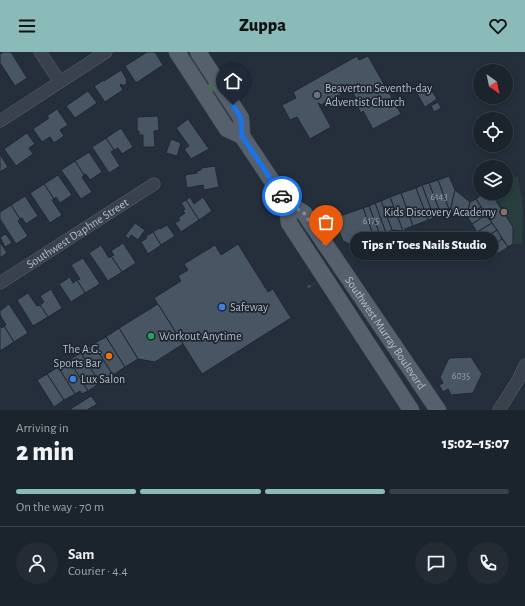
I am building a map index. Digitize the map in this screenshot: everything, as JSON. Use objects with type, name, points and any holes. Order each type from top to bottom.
[{"type":"main road","name":"Southwest Murray Boulevard","points":[[177,52],[227,129],[242,136]]},
{"type":"main road","name":"Southwest Murray Boulevard","points":[[198,52],[241,118],[242,136],[286,202],[304,213],[438,410]]},
{"type":"main road","name":"Southwest Murray Boulevard","points":[[286,202],[289,223],[411,410]]},
{"type":"street","points":[[40,52],[60,82]]},
{"type":"street","points":[[0,121],[106,52]]},
{"type":"street","name":"Southwest Daphne Street","points":[[0,283],[154,184]]},
{"type":"street","points":[[499,410],[518,380],[525,365]]},
{"type":"green space","points":[[518,176],[523,208],[522,244],[513,244],[513,227],[505,215],[507,214],[498,200],[513,200],[513,178]]},
{"type":"building","points":[[3,52],[11,52],[27,78],[15,86],[0,63],[0,54]]},
{"type":"building","points":[[147,52],[155,52],[163,65],[136,83],[125,66]]},
{"type":"building","name":"Beaverton Seventh-day Adventist Church","points":[[357,56],[359,60],[368,56],[401,114],[373,129],[363,111],[361,113],[355,103],[357,101],[351,89],[321,105],[318,103],[331,127],[310,139],[297,117],[290,120],[282,105],[296,98],[293,92]]},
{"type":"building","points":[[121,70],[127,80],[127,83],[123,86],[122,84],[120,85],[123,90],[105,102],[94,86]]},
{"type":"building","points":[[428,85],[437,99],[425,107],[416,92]]},
{"type":"building","points":[[88,91],[97,103],[75,118],[66,106]]},
{"type":"building","points":[[438,102],[441,108],[434,112],[431,106]]},
{"type":"building","points":[[57,109],[68,125],[60,130],[64,136],[54,143],[50,137],[42,142],[33,129],[49,118],[47,116]]},
{"type":"building","points":[[158,116],[159,130],[154,131],[155,147],[143,147],[143,135],[139,135],[139,131],[137,131],[137,117]]},
{"type":"building","points":[[188,119],[209,149],[191,159],[184,149],[189,146],[176,128]]},
{"type":"building","points":[[121,128],[133,147],[122,154],[118,148],[114,150],[106,138]]},
{"type":"building","points":[[27,133],[35,144],[29,148],[33,154],[16,166],[4,149]]},
{"type":"building","points":[[106,138],[114,150],[111,152],[120,166],[109,173],[92,147]]},
{"type":"building","points":[[171,139],[181,143],[177,156],[166,153]]},
{"type":"building","points":[[89,152],[102,172],[90,180],[86,174],[84,175],[75,161]]},
{"type":"building","points":[[0,154],[8,167],[0,172]]},
{"type":"building","points":[[75,161],[84,175],[82,177],[92,192],[81,199],[61,170]]},
{"type":"building","points":[[215,166],[219,187],[204,190],[203,185],[187,188],[185,175],[197,173],[197,171],[201,170],[201,168]]},
{"type":"building","points":[[58,175],[72,195],[60,203],[56,197],[54,199],[44,184]]},
{"type":"building","points":[[449,176],[455,190],[450,212],[438,180]]},
{"type":"building","points":[[438,180],[450,212],[441,215],[429,183]]},
{"type":"building","points":[[429,183],[441,215],[434,218],[422,185]]},
{"type":"building","points":[[44,184],[62,215],[50,223],[30,193]]},
{"type":"building","points":[[422,185],[434,218],[428,220],[416,188]]},
{"type":"building","points":[[416,188],[428,220],[413,226],[401,193]]},
{"type":"building","points":[[455,190],[470,202],[467,216],[450,212]]},
{"type":"building","points":[[401,193],[413,226],[405,229],[405,231],[403,231],[390,197]]},
{"type":"building","points":[[25,196],[38,216],[26,224],[22,218],[20,219],[11,205]]},
{"type":"building","points":[[190,197],[194,204],[203,197],[212,211],[199,220],[186,200]]},
{"type":"building","points":[[390,197],[403,231],[392,230],[381,201]]},
{"type":"building","points":[[186,200],[199,220],[181,232],[175,223],[180,220],[178,218],[185,213],[183,211],[185,209],[181,203]]},
{"type":"building","points":[[477,200],[496,200],[513,227],[513,244],[508,247]]},
{"type":"building","points":[[477,200],[481,207],[467,216],[470,202]]},
{"type":"building","points":[[381,201],[392,230],[386,233],[375,203]]},
{"type":"building","points":[[375,203],[386,233],[380,235],[369,206]]},
{"type":"building","points":[[11,205],[20,219],[18,221],[28,236],[16,244],[0,219],[0,212]]},
{"type":"building","points":[[369,206],[380,235],[374,237],[363,208]]},
{"type":"building","points":[[481,207],[486,215],[472,224],[467,216]]},
{"type":"building","points":[[363,208],[374,237],[352,245],[343,241],[334,218]]},
{"type":"building","points":[[486,215],[492,223],[477,232],[472,224]]},
{"type":"building","points":[[135,223],[145,230],[138,240],[131,235],[129,239],[125,236]]},
{"type":"building","points":[[492,223],[497,230],[482,240],[477,232]]},
{"type":"building","points":[[167,225],[175,236],[161,245],[153,232]]},
{"type":"building","points":[[497,230],[502,239],[488,249],[482,240]]},
{"type":"building","points":[[153,232],[161,245],[148,254],[141,242],[147,238],[146,236]]},
{"type":"building","points":[[6,234],[12,243],[5,247],[0,237]]},
{"type":"building","points":[[502,239],[508,247],[499,253],[488,249]]},
{"type":"building","points":[[0,242],[7,253],[0,258]]},
{"type":"building","points":[[123,243],[136,263],[122,272],[111,256],[114,255],[111,251]]},
{"type":"building","name":"Safeway","points":[[238,244],[268,292],[273,289],[291,318],[202,374],[154,298],[181,281],[178,276],[188,270],[184,264],[215,245],[221,255]]},
{"type":"building","points":[[101,245],[109,258],[111,256],[122,272],[108,281],[89,253]]},
{"type":"building","points":[[83,258],[100,284],[85,293],[77,280],[80,279],[71,265]]},
{"type":"building","points":[[70,277],[73,283],[77,280],[85,293],[71,302],[59,284]]},
{"type":"building","points":[[51,289],[62,308],[48,317],[40,305],[44,302],[40,296]]},
{"type":"building","points":[[28,293],[37,306],[40,305],[48,317],[33,326],[17,300]]},
{"type":"building","points":[[9,304],[28,333],[14,342],[4,326],[6,325],[0,315],[0,311]]},
{"type":"building","name":"Workout Anytime","points":[[158,304],[183,344],[155,362],[138,359],[119,328]]},
{"type":"building","points":[[0,325],[2,328],[4,326],[14,342],[0,351]]},
{"type":"building","points":[[119,328],[138,359],[125,367],[106,337]]},
{"type":"building","name":"The A.G. Sports Bar","points":[[106,337],[125,367],[113,375],[93,344]]},
{"type":"building","points":[[93,344],[113,375],[100,383],[81,353]]},
{"type":"building","points":[[81,353],[100,383],[88,391],[69,360]]},
{"type":"building","points":[[471,357],[482,374],[473,393],[451,395],[448,389],[443,392],[439,385],[443,383],[440,377],[449,358]]},
{"type":"building","name":"Lux Salon","points":[[69,360],[88,391],[82,394],[80,391],[75,394],[58,367]]},
{"type":"building","points":[[58,367],[75,394],[64,400],[47,374]]},
{"type":"building","points":[[47,374],[64,400],[54,407],[37,380]]},
{"type":"building","points":[[91,396],[97,404],[87,410],[69,410]]},
{"type":"way so far","points":[[282,196],[286,202],[304,213],[326,246]]},
{"type":"place","name":"Beaverton Seventh-day Adventist Church","points":[[317,95]]},
{"type":"place","name":"Kids Discovery Academy","points":[[504,212]]},
{"type":"place","name":"Tips n' Toes Nails Studio","points":[[326,246]]},
{"type":"place","name":"Safeway","points":[[222,307]]},
{"type":"place","name":"Workout Anytime","points":[[151,336]]},
{"type":"place","name":"The A.G. Sports Bar","points":[[109,356]]},
{"type":"place","name":"Lux Salon","points":[[73,379]]},
{"type":"route","points":[[233,105],[241,118],[242,136],[282,196]]}]
